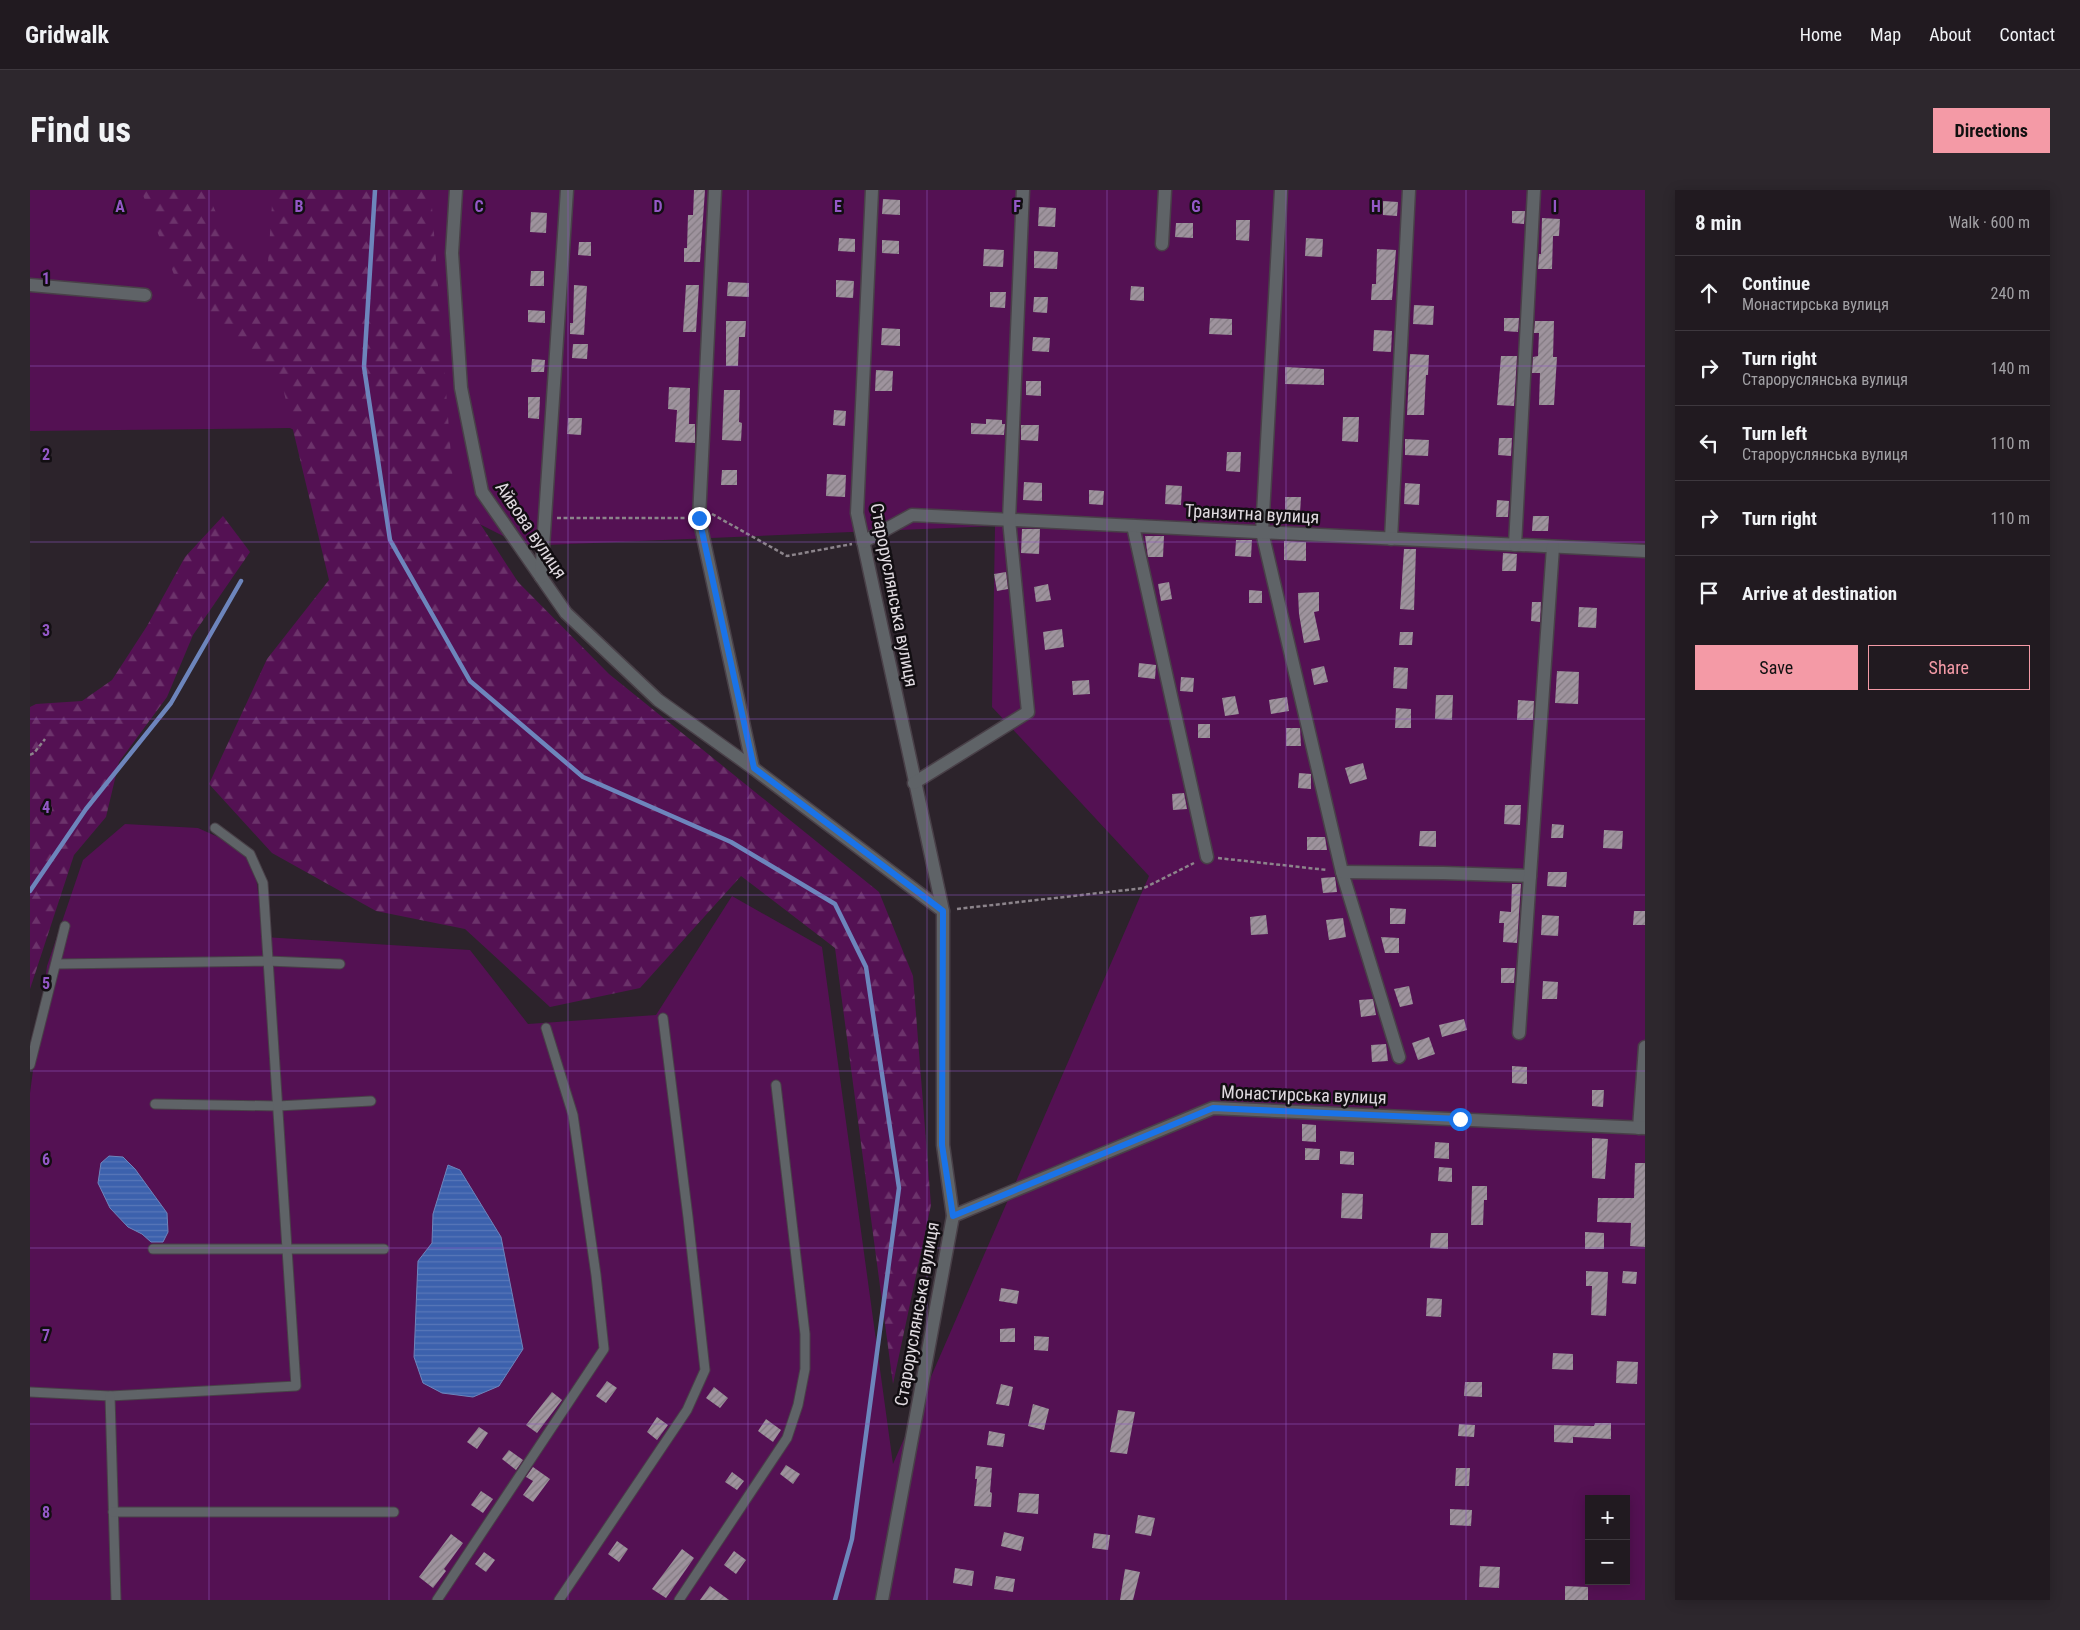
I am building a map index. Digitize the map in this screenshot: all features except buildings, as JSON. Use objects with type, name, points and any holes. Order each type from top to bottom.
[{"type":"street","name":"Айвова вулиця","points":[[456,190],[452,253],[461,388],[482,492],[566,613],[658,700],[754,768]]},
{"type":"street","points":[[541,576],[567,190]]},
{"type":"street","points":[[715,190],[700,512],[754,768],[943,911]]},
{"type":"street","name":"Староруслянська вулиця","points":[[872,190],[857,513],[943,911],[942,1145],[953,1216],[882,1600]]},
{"type":"street","points":[[914,783],[1028,712],[1008,520],[1024,190]]},
{"type":"street","points":[[1162,244],[1165,190]]},
{"type":"street","points":[[1281,190],[1262,532],[1342,872],[1399,1057]]},
{"type":"street","points":[[1391,539],[1409,190]]},
{"type":"street","points":[[1515,545],[1534,190]]},
{"type":"street","points":[[30,285],[144,295]]},
{"type":"street","name":"Транзитна вулиця","points":[[863,542],[912,515],[1645,551]]},
{"type":"street","points":[[1133,526],[1207,857]]},
{"type":"street","points":[[1519,1033],[1553,546]]},
{"type":"street","points":[[1342,872],[1530,876]]},
{"type":"street","points":[[1642,1128],[1645,1047]]},
{"type":"street","name":"Монастирська вулиця","points":[[953,1216],[1213,1108],[1642,1128]]},
{"type":"lane","points":[[30,1392],[110,1396],[296,1386],[263,883],[250,854],[215,828]]},
{"type":"lane","points":[[30,1065],[66,926]]},
{"type":"lane","points":[[56,964],[268,961],[340,964]]},
{"type":"lane","points":[[559,1600],[687,1410],[705,1370],[663,1018]]},
{"type":"lane","points":[[437,1600],[604,1349],[573,1116],[546,1028]]},
{"type":"lane","points":[[679,1600],[787,1438],[798,1405],[805,1369],[805,1334],[776,1085]]},
{"type":"lane","points":[[155,1104],[278,1106],[371,1101]]},
{"type":"lane","points":[[153,1248],[384,1248]]},
{"type":"lane","points":[[110,1396],[116,1600]]},
{"type":"lane","points":[[113,1512],[394,1512]]},
{"type":"path","points":[[545,518],[700,512],[787,556],[863,542]]},
{"type":"path","points":[[30,754],[34,753],[45,739]]},
{"type":"path","points":[[943,911],[1144,888],[1207,857],[1342,872]]},
{"type":"green space","points":[[30,190],[1645,190],[1645,1600],[30,1600],[30,1093],[47,966],[83,860],[125,824],[198,828],[236,845],[255,869],[264,937],[470,950],[528,1024],[656,1015],[732,896],[822,947],[893,1464],[1149,876],[992,707],[995,526],[523,546],[290,428],[30,431]]},
{"type":"green space","points":[[141,190],[206,190],[229,242],[268,263],[273,190],[437,190],[432,207],[453,482],[518,582],[609,674],[879,892],[913,976],[931,1205],[893,1384],[835,948],[741,876],[640,988],[550,1007],[465,929],[376,911],[272,853],[209,784],[267,659],[329,580],[282,384],[182,295]]},
{"type":"green space","points":[[223,516],[250,552],[193,635],[167,697],[119,762],[106,817],[74,855],[30,989],[30,707],[36,704],[82,701],[112,680],[147,626],[185,557]]},
{"type":"water","points":[[109,1156],[123,1157],[135,1169],[167,1213],[168,1232],[163,1242],[151,1242],[142,1234],[128,1227],[110,1208],[98,1183],[101,1163]]},
{"type":"water","points":[[448,1165],[460,1170],[501,1237],[523,1349],[499,1386],[473,1397],[442,1393],[423,1383],[414,1357],[418,1261],[432,1243],[433,1214]]},
{"type":"waterway","points":[[375,190],[364,367],[390,540],[470,681],[583,777],[731,842],[835,904],[866,967],[899,1188],[852,1539],[835,1600]]},
{"type":"waterway","points":[[30,891],[86,809],[171,703],[241,581]]},
{"type":"route","points":[[699,518],[754,768],[943,911],[942,1145],[953,1216],[1213,1108],[1460,1119]]}]
